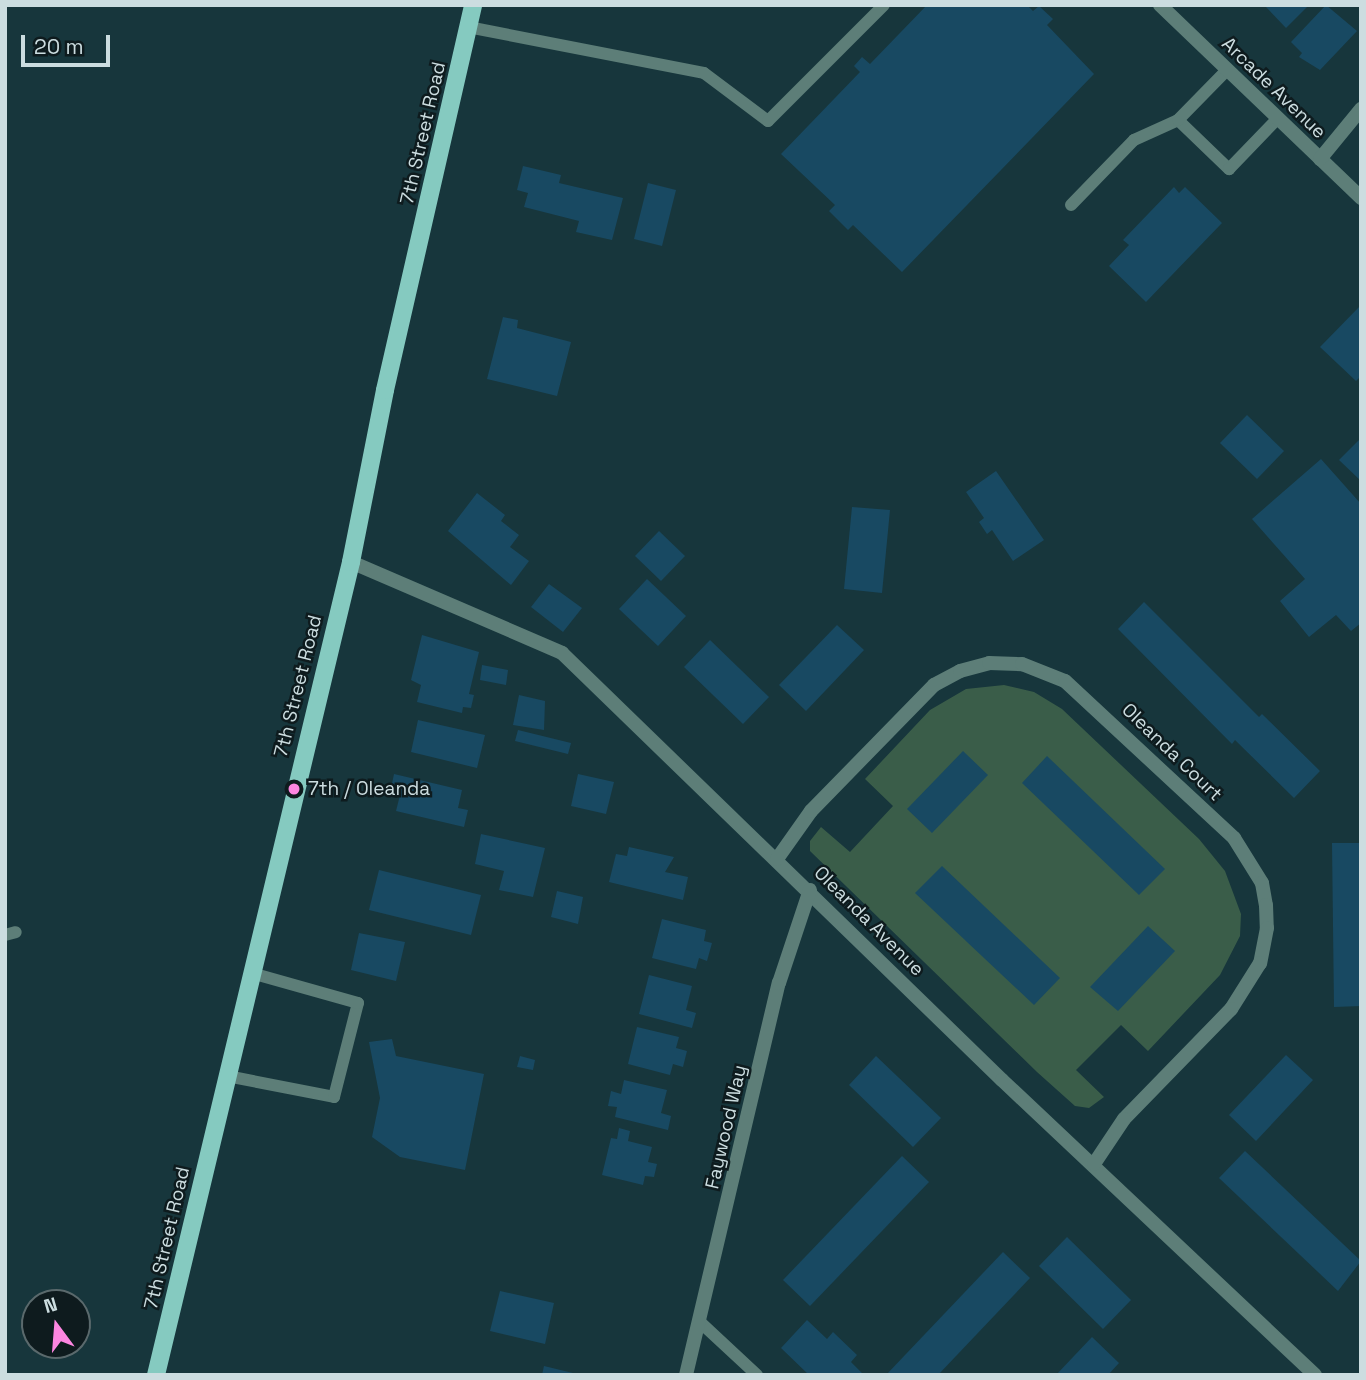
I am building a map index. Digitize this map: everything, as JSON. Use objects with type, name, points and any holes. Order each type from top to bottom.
[{"type":"main road","name":"7th Street Road","points":[[156,1375],[351,562],[385,390],[473,5]]},
{"type":"street","name":"Arcade Avenue","points":[[1160,5],[1361,198]]},
{"type":"street","points":[[1320,159],[1361,109]]},
{"type":"street","name":"Oleanda Avenue","points":[[351,562],[562,653],[810,890],[1002,1080],[1315,1375]]},
{"type":"street","name":"Oleanda Court","points":[[777,859],[811,811],[934,685],[960,671],[989,663],[1022,664],[1065,681],[1224,828],[1247,854],[1262,884],[1267,928],[1260,962],[1231,1009],[1124,1119],[1094,1164]]},
{"type":"street","name":"Faywood Way","points":[[686,1375],[779,983],[810,890]]},
{"type":"lane","points":[[468,27],[704,73],[768,121],[884,5]]},
{"type":"lane","points":[[1071,205],[1135,140],[1178,120],[1227,70]]},
{"type":"lane","points":[[1178,120],[1229,169],[1278,118]]},
{"type":"lane","points":[[227,1076],[334,1097],[358,1003],[251,973]]},
{"type":"lane","points":[[700,1322],[757,1375]]},
{"type":"green space","points":[[1004,685],[1034,692],[1062,709],[1199,839],[1225,871],[1241,914],[1240,936],[1220,975],[1148,1051],[1121,1025],[1076,1070],[1104,1097],[1089,1108],[1075,1106],[1037,1072],[810,851],[810,841],[821,827],[850,852],[893,806],[865,779],[930,710],[966,689]]},
{"type":"building","points":[[927,5],[1027,5],[1033,11],[1039,6],[1053,19],[1047,25],[1094,74],[902,272],[853,225],[848,230],[829,211],[835,205],[781,154],[860,72],[854,66],[862,57],[870,64]]},
{"type":"building","points":[[1264,5],[1309,5],[1286,28]]},
{"type":"building","points":[[1326,5],[1357,31],[1320,70],[1299,57],[1302,53],[1291,42]]},
{"type":"building","points":[[523,166],[561,175],[559,183],[623,198],[612,240],[576,232],[579,221],[524,207],[528,193],[517,190]]},
{"type":"building","points":[[648,183],[676,190],[662,246],[634,239]]},
{"type":"building","points":[[1174,187],[1179,193],[1185,187],[1222,223],[1146,302],[1109,266],[1129,245],[1123,240]]},
{"type":"building","points":[[1361,305],[1361,376],[1356,381],[1320,347]]},
{"type":"building","points":[[503,317],[518,320],[517,328],[571,342],[557,396],[487,379]]},
{"type":"building","points":[[1247,415],[1284,451],[1257,479],[1220,443]]},
{"type":"building","points":[[1361,438],[1361,481],[1339,460]]},
{"type":"building","points":[[1321,459],[1361,504],[1361,623],[1351,631],[1336,615],[1309,637],[1280,601],[1305,579],[1252,519]]},
{"type":"building","points":[[996,471],[1044,540],[1013,561],[992,530],[987,534],[979,522],[984,518],[966,492]]},
{"type":"building","points":[[477,493],[505,515],[501,521],[519,535],[510,547],[529,561],[511,585],[448,531]]},
{"type":"building","points":[[852,507],[890,510],[882,593],[844,589]]},
{"type":"building","points":[[659,531],[685,556],[661,581],[635,556]]},
{"type":"building","points":[[647,579],[686,616],[658,646],[619,609]]},
{"type":"building","points":[[549,584],[582,608],[563,632],[531,607]]},
{"type":"building","points":[[1144,602],[1259,717],[1262,714],[1320,771],[1294,798],[1235,740],[1232,744],[1118,629]]},
{"type":"building","points":[[837,625],[864,650],[806,711],[779,685]]},
{"type":"building","points":[[422,635],[479,652],[469,694],[474,695],[471,708],[463,707],[462,713],[417,702],[421,685],[411,680]]},
{"type":"building","points":[[710,640],[769,697],[743,724],[684,667]]},
{"type":"building","points":[[482,665],[508,670],[506,685],[480,680]]},
{"type":"building","points":[[519,695],[545,701],[544,730],[513,725]]},
{"type":"building","points":[[418,720],[485,735],[477,768],[411,752]]},
{"type":"building","points":[[518,730],[571,743],[568,754],[515,741]]},
{"type":"building","points":[[963,751],[988,775],[932,833],[907,809]]},
{"type":"building","points":[[1047,756],[1165,869],[1139,895],[1022,783]]},
{"type":"building","points":[[394,774],[462,790],[458,808],[468,810],[464,827],[396,811],[400,795],[390,793]]},
{"type":"building","points":[[578,774],[614,782],[606,814],[571,806]]},
{"type":"building","points":[[481,834],[545,848],[533,897],[499,890],[504,871],[475,864]]},
{"type":"building","points":[[1332,843],[1361,843],[1361,1006],[1334,1007]]},
{"type":"building","points":[[629,847],[674,857],[665,872],[688,877],[683,900],[609,882],[616,854],[627,856]]},
{"type":"building","points":[[942,866],[1060,978],[1034,1005],[915,893]]},
{"type":"building","points":[[379,870],[481,895],[471,935],[369,910]]},
{"type":"building","points":[[557,891],[583,897],[578,924],[551,917]]},
{"type":"building","points":[[662,919],[706,930],[704,941],[712,943],[707,961],[699,958],[696,969],[652,958]]},
{"type":"building","points":[[1148,926],[1175,951],[1118,1011],[1090,987]]},
{"type":"building","points":[[359,933],[405,942],[396,981],[351,970]]},
{"type":"building","points":[[649,975],[692,986],[686,1010],[696,1013],[692,1028],[639,1014]]},
{"type":"building","points":[[637,1027],[679,1037],[676,1048],[687,1051],[683,1067],[673,1064],[670,1075],[628,1064]]},
{"type":"building","points":[[392,1039],[396,1056],[484,1074],[465,1170],[400,1157],[372,1137],[380,1098],[369,1042]]},
{"type":"building","points":[[1286,1055],[1313,1080],[1256,1141],[1229,1115]]},
{"type":"building","points":[[520,1056],[535,1060],[533,1070],[517,1067]]},
{"type":"building","points":[[876,1056],[941,1118],[913,1147],[849,1085]]},
{"type":"building","points":[[624,1080],[667,1090],[661,1113],[671,1116],[668,1130],[615,1117],[617,1107],[608,1106],[611,1091],[621,1094]]},
{"type":"building","points":[[619,1128],[630,1131],[628,1141],[652,1147],[648,1162],[657,1164],[654,1177],[645,1176],[643,1185],[602,1175],[611,1138],[617,1139]]},
{"type":"building","points":[[1245,1151],[1361,1261],[1338,1291],[1219,1178]]},
{"type":"building","points":[[902,1156],[929,1182],[810,1306],[783,1280]]},
{"type":"building","points":[[1067,1237],[1131,1300],[1103,1329],[1039,1266]]},
{"type":"building","points":[[1003,1252],[1030,1278],[938,1375],[886,1375]]},
{"type":"building","points":[[500,1291],[554,1303],[545,1344],[490,1331]]},
{"type":"building","points":[[807,1320],[827,1339],[833,1332],[857,1355],[851,1362],[864,1375],[809,1375],[781,1348]]},
{"type":"building","points":[[1092,1337],[1119,1363],[1108,1375],[1056,1375]]},
{"type":"building","points":[[544,1366],[577,1374],[542,1375]]},
{"type":"place","name":"7th / Oleanda","points":[[294,789]]}]
